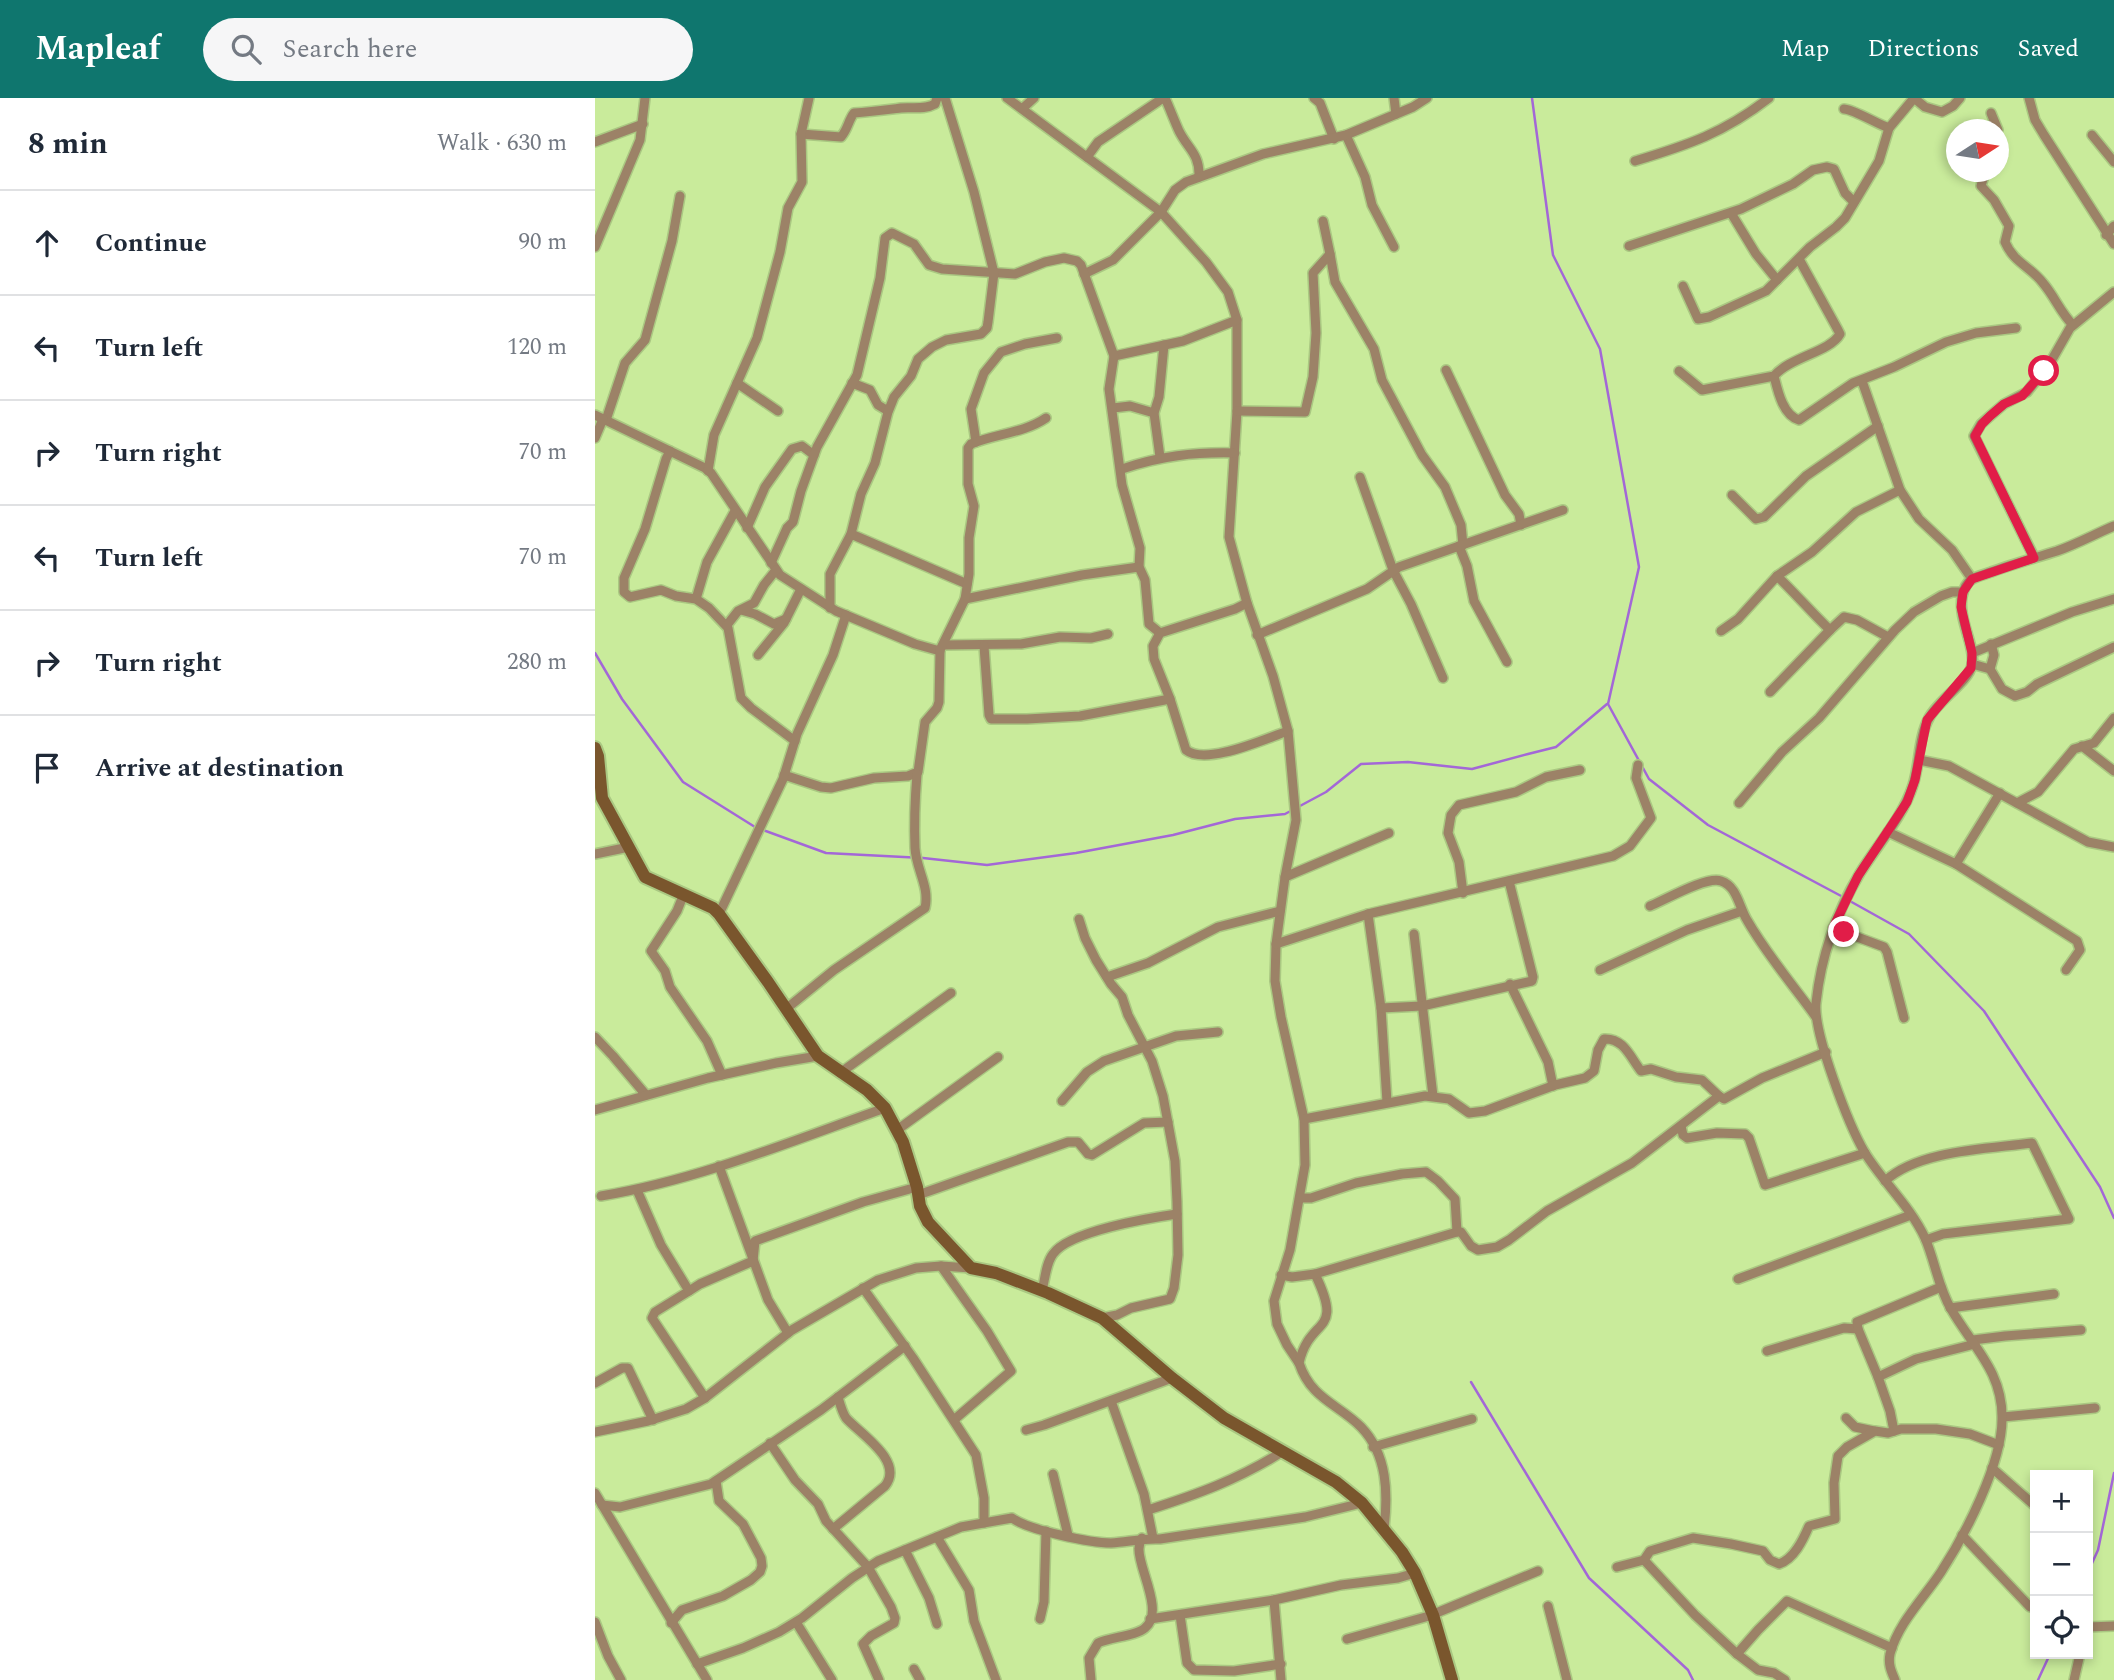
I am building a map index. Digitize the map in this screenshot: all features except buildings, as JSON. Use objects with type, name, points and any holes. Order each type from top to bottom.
[{"type":"street","points":[[595,247],[640,140],[645,98]]},
{"type":"street","points":[[708,471],[714,435],[757,338],[780,252],[787,208],[802,182],[801,134],[809,98]]},
{"type":"street","points":[[801,134],[841,136],[847,130],[854,113],[924,108],[935,104],[937,98]]},
{"type":"street","points":[[830,608],[830,575],[851,534],[861,494],[877,457],[894,397],[911,376],[919,358],[939,343],[977,335],[987,328],[994,273],[981,217],[945,98]]},
{"type":"street","points":[[1007,98],[1161,212],[1206,261],[1228,292],[1237,320],[1237,411],[1229,537],[1288,731],[1296,820],[1280,911],[1275,981],[1304,1119],[1305,1165],[1290,1250],[1274,1301],[1277,1324],[1315,1390],[1361,1427],[1373,1447],[1384,1471],[1388,1494],[1384,1529]]},
{"type":"street","points":[[1023,108],[1034,98]]},
{"type":"street","points":[[1087,156],[1098,142],[1164,98],[1178,130],[1195,154],[1199,177]]},
{"type":"street","points":[[1314,98],[1320,103],[1335,139]]},
{"type":"street","points":[[1394,98],[1396,114]]},
{"type":"street","points":[[1084,274],[1113,260],[1161,212],[1175,190],[1199,177],[1263,154],[1335,139],[1427,98]]},
{"type":"street","points":[[1635,161],[1681,148],[1708,136],[1742,118],[1769,98]]},
{"type":"street","points":[[1682,286],[1698,319],[1766,291],[1810,247],[1836,228],[1879,161],[1889,128],[1913,98],[1925,107],[1942,112],[1960,98]]},
{"type":"street","points":[[2029,98],[2035,120],[2114,244]]},
{"type":"street","points":[[1844,109],[1849,108],[1868,121],[1889,128]]},
{"type":"street","points":[[1991,113],[1993,119]]},
{"type":"street","points":[[595,142],[643,124]]},
{"type":"street","points":[[1346,135],[1365,177],[1371,205],[1394,247]]},
{"type":"street","points":[[2092,135],[2114,162]]},
{"type":"street","points":[[1629,246],[1731,213],[1789,187],[1804,175],[1822,167],[1834,169],[1845,193],[1854,202]]},
{"type":"street","points":[[1982,182],[1981,186],[1994,200],[2009,226],[2004,242],[2011,256],[2043,282],[2063,315],[2073,325]]},
{"type":"street","points":[[595,438],[625,363],[645,340],[673,241],[680,197]]},
{"type":"street","points":[[1731,213],[1756,254],[1777,280]]},
{"type":"street","points":[[1323,221],[1335,282],[1374,349],[1383,380],[1416,444],[1445,487],[1461,525],[1461,545],[1474,601],[1507,662]]},
{"type":"street","points":[[2106,235],[2114,226]]},
{"type":"street","points":[[727,625],[739,610],[754,603],[774,567],[787,527],[797,513],[801,491],[814,455],[828,424],[857,375],[880,278],[885,238],[892,233],[914,244],[929,265],[942,269],[1015,274],[1064,258],[1077,261],[1114,356],[1109,389],[1122,469],[1122,485],[1140,548],[1139,567],[1145,580],[1150,624],[1160,633]]},
{"type":"street","points":[[1237,411],[1305,412],[1313,377],[1316,333],[1313,273],[1330,254]]},
{"type":"street","points":[[1679,371],[1702,390],[1774,376],[1780,369],[1834,343],[1840,334],[1799,259]]},
{"type":"street","points":[[2034,558],[1975,436],[1982,424],[2004,404],[2027,392],[2050,363],[2073,325],[2114,292]]},
{"type":"street","points":[[1114,356],[1184,341],[1237,320]]},
{"type":"street","points":[[1774,376],[1780,398],[1791,416],[1799,420],[1853,383],[1946,342],[1976,333],[2016,328]]},
{"type":"street","points":[[976,442],[971,409],[984,373],[1001,352],[1057,338]]},
{"type":"street","points":[[1160,457],[1154,413],[1159,397],[1164,345]]},
{"type":"street","points":[[1446,370],[1505,495],[1519,514],[1521,525]]},
{"type":"street","points":[[1862,381],[1900,490],[1919,519],[1952,550],[1972,579]]},
{"type":"street","points":[[737,383],[778,411]]},
{"type":"street","points":[[852,383],[870,390],[878,405],[888,411]]},
{"type":"street","points":[[1113,408],[1130,406],[1154,413]]},
{"type":"street","points":[[601,418],[708,471],[774,567],[801,590],[846,615],[915,644],[942,648],[1021,644],[1060,637],[1091,638],[1108,634]]},
{"type":"street","points":[[786,1009],[834,970],[925,908],[928,894],[915,850],[916,774],[925,722],[939,702],[942,648],[965,598],[974,506],[968,484],[968,448],[976,442],[1035,425],[1046,418]]},
{"type":"street","points":[[1732,495],[1756,519],[1764,517],[1806,476],[1878,426]]},
{"type":"street","points":[[747,528],[765,487],[792,449],[802,446],[814,455]]},
{"type":"street","points":[[670,452],[645,529],[628,567],[624,592],[629,597],[661,590],[696,599],[709,608],[727,625],[741,698],[795,741]]},
{"type":"street","points":[[1122,469],[1160,457],[1192,453],[1235,453]]},
{"type":"street","points":[[1360,477],[1394,570],[1443,678]]},
{"type":"street","points":[[1721,631],[1738,619],[1777,576],[1812,551],[1856,512],[1900,490]]},
{"type":"street","points":[[1257,635],[1367,589],[1394,570],[1563,510]]},
{"type":"street","points":[[696,599],[707,562],[736,511]]},
{"type":"street","points":[[1895,1680],[1889,1666],[1892,1648],[1962,1535],[1992,1468],[2003,1417],[1993,1373],[1950,1308],[1926,1240],[1865,1153],[1844,1105],[1817,1019],[1816,1003],[1824,955],[1833,928],[1858,876],[1907,802],[1927,720],[1972,664],[1961,607],[1963,592],[1972,579],[2060,550],[2114,526]]},
{"type":"street","points":[[851,534],[967,584]]},
{"type":"street","points":[[965,598],[1082,575],[1139,567]]},
{"type":"street","points":[[1777,576],[1830,630]]},
{"type":"street","points":[[758,655],[786,619],[801,590]]},
{"type":"street","points":[[1739,803],[1782,752],[1819,718],[1888,637],[1914,612],[1927,602],[1952,592],[1963,592]]},
{"type":"street","points":[[1972,653],[2072,612],[2114,599]]},
{"type":"street","points":[[1247,603],[1160,633],[1152,652],[1186,750],[1198,755],[1215,754],[1288,731]]},
{"type":"street","points":[[739,610],[755,614],[774,624],[786,619]]},
{"type":"street","points":[[719,914],[765,820],[795,741],[833,655],[846,615]]},
{"type":"street","points":[[1770,692],[1844,617],[1857,620],[1888,637]]},
{"type":"street","points":[[1990,668],[1994,655],[1991,644]]},
{"type":"street","points":[[984,646],[991,719],[1080,716],[1170,699]]},
{"type":"street","points":[[1972,664],[1990,668],[2005,692],[2015,696],[2112,651]]},
{"type":"street","points":[[2017,803],[2038,792],[2074,749],[2094,743],[2114,718]]},
{"type":"street","points":[[2082,746],[2114,771]]},
{"type":"street","points":[[595,748],[602,798],[645,877],[713,908],[818,1056],[867,1090],[885,1108],[897,1130],[920,1206],[928,1222],[971,1268]]},
{"type":"street","points":[[1919,760],[1949,766],[2088,842],[2112,844]]},
{"type":"street","points":[[1276,944],[1368,914],[1613,856],[1630,846],[1651,818],[1636,778],[1638,765]]},
{"type":"street","points":[[1463,892],[1459,862],[1448,834],[1451,815],[1459,805],[1516,792],[1546,778],[1580,770]]},
{"type":"street","points":[[784,775],[831,788],[874,778],[916,774]]},
{"type":"street","points":[[1956,864],[2000,793]]},
{"type":"street","points":[[1888,832],[1956,864],[2077,941],[2080,950],[2066,970]]},
{"type":"street","points":[[1285,877],[1389,833]]},
{"type":"street","points":[[595,854],[629,847]]},
{"type":"street","points":[[1650,906],[1708,880],[1719,880],[1733,889],[1742,911],[1766,952],[1817,1019]]},
{"type":"street","points":[[1381,1008],[1422,1006],[1532,981],[1509,881]]},
{"type":"street","points":[[683,895],[677,911],[651,951],[665,971],[670,987],[707,1041],[722,1075]]},
{"type":"street","points":[[1107,977],[1148,963],[1218,927],[1280,911]]},
{"type":"street","points":[[1600,971],[1687,930],[1742,911]]},
{"type":"street","points":[[1368,914],[1381,1008],[1387,1102]]},
{"type":"street","points":[[1079,919],[1085,939],[1122,997],[1157,1075],[1175,1161],[1176,1279],[1170,1299],[1102,1318]]},
{"type":"street","points":[[1833,928],[1884,947],[1904,1018]]},
{"type":"street","points":[[1414,934],[1433,1096]]},
{"type":"street","points":[[1510,984],[1548,1062],[1553,1086]]},
{"type":"street","points":[[840,1073],[951,993]]},
{"type":"street","points":[[1062,1101],[1087,1072],[1104,1062],[1176,1036],[1218,1032]]},
{"type":"street","points":[[595,1037],[646,1096]]},
{"type":"street","points":[[1304,1119],[1387,1102],[1433,1096],[1449,1098],[1472,1113],[1585,1078],[1594,1071],[1604,1039],[1620,1042],[1641,1071],[1651,1069],[1676,1077],[1702,1080],[1724,1099],[1762,1078],[1826,1052]]},
{"type":"street","points":[[595,1110],[722,1075],[818,1056]]},
{"type":"street","points":[[897,1130],[998,1058]]},
{"type":"street","points":[[1281,1275],[1292,1277],[1315,1274],[1457,1232],[1461,1232],[1471,1247],[1478,1250],[1496,1247],[1517,1236],[1547,1211],[1632,1163],[1719,1096]]},
{"type":"street","points":[[601,1196],[636,1193],[885,1108]]},
{"type":"street","points":[[753,1261],[755,1241],[863,1202],[917,1191],[1068,1142],[1078,1142],[1091,1155],[1145,1124],[1168,1122]]},
{"type":"street","points":[[1681,1126],[1686,1138],[1717,1133],[1745,1134],[1749,1138],[1765,1185],[1865,1153]]},
{"type":"street","points":[[1885,1181],[1895,1172],[1923,1160],[2032,1143],[2070,1219],[1944,1234],[1926,1240]]},
{"type":"street","points":[[719,1166],[768,1300],[787,1333]]},
{"type":"street","points":[[1300,1198],[1311,1198],[1402,1174],[1426,1172],[1439,1181],[1455,1199],[1457,1232]]},
{"type":"street","points":[[636,1193],[661,1245],[689,1290]]},
{"type":"street","points":[[1042,1290],[1051,1256],[1066,1242],[1135,1220],[1177,1214]]},
{"type":"street","points":[[1738,1279],[1911,1215]]},
{"type":"street","points":[[705,1398],[652,1318],[655,1312],[699,1283],[753,1261]]},
{"type":"street","points":[[941,1266],[1010,1369],[1010,1373],[955,1419]]},
{"type":"street","points":[[595,1432],[653,1420],[681,1411],[705,1398],[787,1333],[863,1288],[900,1271],[941,1266],[996,1273],[1042,1290],[1102,1318],[1224,1418],[1336,1482],[1363,1503],[1415,1573],[1433,1615],[1452,1680]]},
{"type":"street","points":[[1299,1363],[1303,1348],[1326,1320],[1328,1311],[1325,1294],[1315,1274]]},
{"type":"street","points":[[1894,1432],[1890,1411],[1857,1322],[1906,1304],[1941,1287]]},
{"type":"street","points":[[863,1288],[955,1419],[976,1455],[983,1489],[984,1523]]},
{"type":"street","points":[[1950,1308],[2054,1294]]},
{"type":"street","points":[[1767,1352],[1844,1328],[1858,1329]]},
{"type":"street","points":[[1878,1377],[1916,1359],[1974,1342],[2005,1335],[2081,1330]]},
{"type":"street","points":[[602,1505],[620,1507],[716,1480],[838,1397],[905,1346]]},
{"type":"street","points":[[595,1383],[622,1368],[628,1368],[653,1420]]},
{"type":"street","points":[[1026,1430],[1172,1378]]},
{"type":"street","points":[[833,1529],[885,1486],[889,1481],[890,1469],[872,1441],[846,1418],[838,1397]]},
{"type":"street","points":[[1111,1401],[1144,1494],[1153,1538]]},
{"type":"street","points":[[2003,1417],[2095,1408]]},
{"type":"street","points":[[1846,1418],[1855,1427],[1875,1432],[1894,1432],[1901,1429],[1945,1430],[1970,1434],[1999,1445]]},
{"type":"street","points":[[1373,1447],[1472,1419]]},
{"type":"street","points":[[1617,1567],[1644,1560],[1650,1551],[1693,1538],[1763,1551],[1770,1560],[1779,1564],[1787,1561],[1809,1526],[1835,1519],[1834,1483],[1838,1456],[1847,1447],[1875,1432]]},
{"type":"street","points":[[770,1443],[795,1480],[818,1504],[833,1529],[868,1567],[895,1618],[894,1623],[871,1636],[863,1644],[879,1680]]},
{"type":"street","points":[[1148,1510],[1211,1490],[1250,1472],[1282,1452]]},
{"type":"street","points":[[1992,1468],[2030,1502]]},
{"type":"street","points":[[1053,1474],[1068,1535]]},
{"type":"street","points":[[671,1623],[682,1610],[723,1596],[751,1580],[760,1572],[762,1566],[761,1558],[743,1524],[719,1501],[716,1480]]},
{"type":"street","points":[[595,1493],[707,1680]]},
{"type":"street","points":[[697,1664],[763,1640],[796,1622],[868,1567],[961,1527],[1012,1518],[1019,1524],[1102,1542],[1153,1538],[1305,1517],[1363,1503]]},
{"type":"street","points":[[609,1516],[620,1507]]},
{"type":"street","points":[[1040,1619],[1044,1602],[1046,1531]]},
{"type":"street","points":[[1962,1535],[2030,1606]]},
{"type":"street","points":[[937,1537],[969,1590],[974,1621],[996,1680]]},
{"type":"street","points":[[1091,1680],[1089,1658],[1098,1643],[1142,1630],[1147,1627],[1150,1619],[1149,1586],[1139,1549],[1142,1538]]},
{"type":"street","points":[[905,1550],[929,1598],[937,1625]]},
{"type":"street","points":[[1644,1560],[1695,1615],[1737,1654],[1758,1670],[1774,1673],[1785,1680]]},
{"type":"street","points":[[1347,1639],[1433,1615],[1538,1571]]},
{"type":"street","points":[[1150,1619],[1274,1600],[1415,1573]]},
{"type":"street","points":[[1274,1600],[1281,1680]]},
{"type":"street","points":[[1737,1654],[1787,1601],[1892,1648]]},
{"type":"street","points":[[1548,1605],[1567,1680]]},
{"type":"street","points":[[1180,1615],[1191,1680]]},
{"type":"street","points":[[595,1622],[621,1680]]},
{"type":"street","points":[[796,1622],[832,1680]]},
{"type":"street","points":[[2093,1627],[2114,1626]]},
{"type":"street","points":[[2074,1680],[2079,1659]]},
{"type":"street","points":[[1190,1668],[1234,1671],[1281,1664]]},
{"type":"street","points":[[914,1669],[920,1680]]},
{"type":"waterway","points":[[1532,98],[1553,255],[1600,349],[1639,567],[1608,704],[1649,779],[1708,825],[1843,897]]},
{"type":"waterway","points":[[595,653],[622,699],[683,782],[755,827],[826,853],[923,858],[987,865],[1076,853],[1173,835],[1235,819],[1285,814],[1326,792],[1361,764],[1408,762],[1472,769],[1556,747],[1607,704]]},
{"type":"waterway","points":[[1848,900],[1909,934],[1984,1011],[2100,1187],[2114,1218]]},
{"type":"waterway","points":[[1471,1382],[1589,1578],[1688,1670],[1693,1680]]},
{"type":"waterway","points":[[2093,1561],[2098,1550],[2114,1473]]},
{"type":"waterway","points":[[2038,1680],[2048,1659]]},
{"type":"route","points":[[1844,932],[1833,928],[1858,876],[1907,802],[1915,780],[1927,720],[1971,668],[1972,653],[1961,607],[1963,592],[1972,579],[2034,558],[1975,436],[1977,429],[1990,416],[2004,404],[2027,392],[2044,371]]}]
